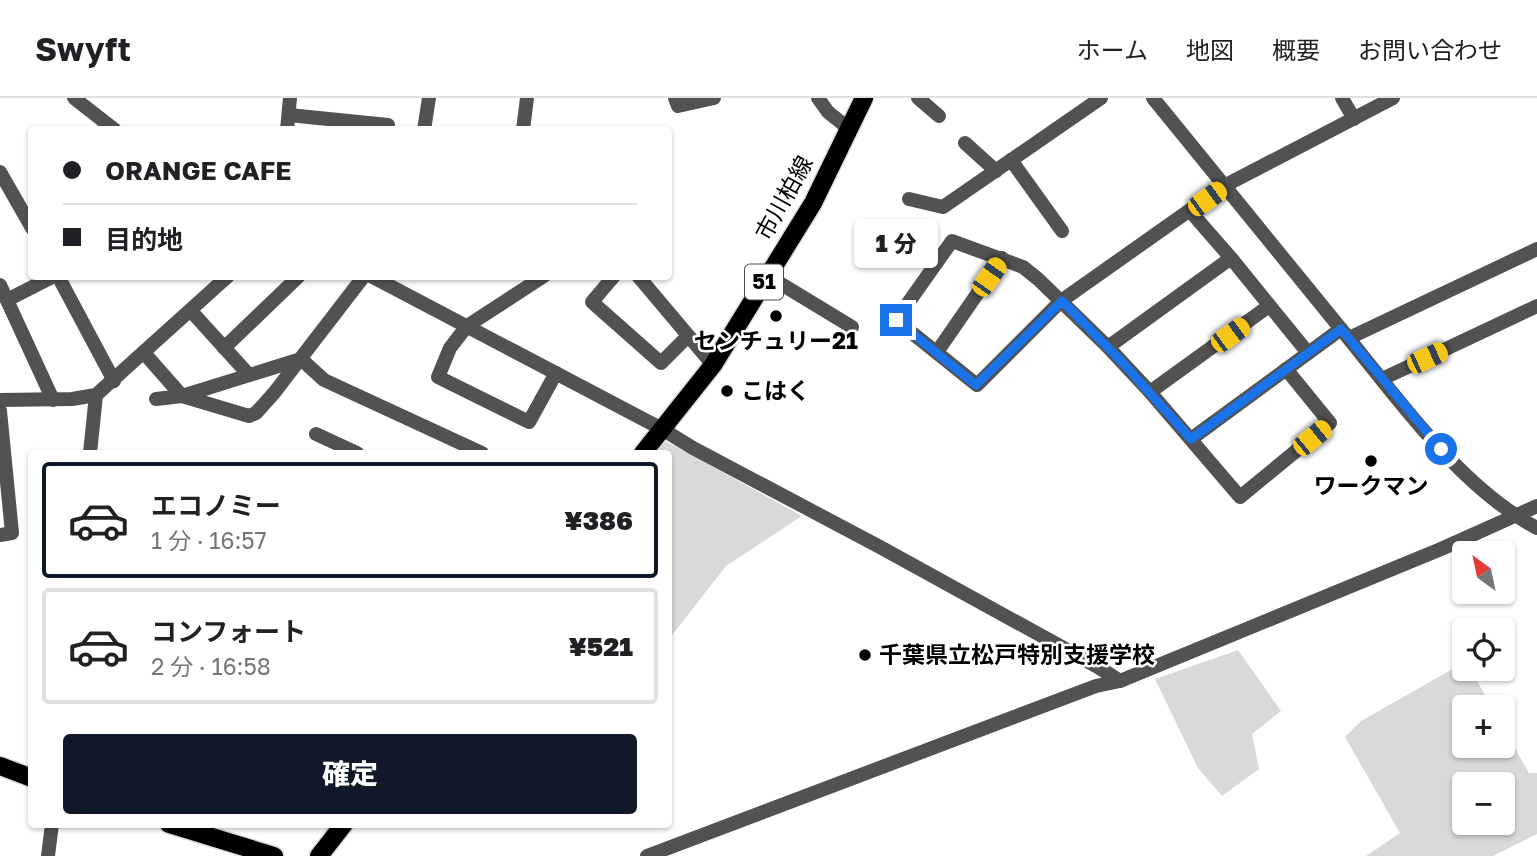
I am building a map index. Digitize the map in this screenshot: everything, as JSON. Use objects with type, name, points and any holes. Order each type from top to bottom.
[{"type":"main road","name":"市川柏線","points":[[645,450],[713,366],[813,203],[864,98]]},
{"type":"main road","points":[[0,766],[28,776]]},
{"type":"main road","points":[[182,828],[274,856]]},
{"type":"main road","points":[[319,856],[342,828]]},
{"type":"street","points":[[74,98],[110,126]]},
{"type":"street","points":[[290,98],[288,122],[388,125]]},
{"type":"street","points":[[426,126],[429,98]]},
{"type":"street","points":[[524,126],[527,98]]},
{"type":"street","points":[[675,98],[678,106],[714,98]]},
{"type":"street","points":[[818,98],[828,112],[848,128]]},
{"type":"street","points":[[918,98],[939,116]]},
{"type":"street","points":[[909,199],[943,207],[1101,98]]},
{"type":"street","points":[[1153,98],[1382,379],[1459,469],[1513,516],[1537,528]]},
{"type":"street","points":[[1342,98],[1354,118]]},
{"type":"street","points":[[1286,369],[1330,423],[1240,497],[1108,347],[1062,301],[1023,267],[951,241],[896,320],[976,385],[1062,301],[1224,186],[1393,98]]},
{"type":"street","points":[[965,143],[996,171]]},
{"type":"street","points":[[1011,160],[1062,231]]},
{"type":"street","points":[[0,172],[28,221]]},
{"type":"street","points":[[1190,212],[1308,353]]},
{"type":"street","points":[[1191,439],[1308,353],[1345,333],[1537,249]]},
{"type":"street","points":[[937,352],[1002,258]]},
{"type":"street","points":[[1108,347],[1231,258]]},
{"type":"street","points":[[768,276],[852,327]]},
{"type":"street","points":[[8,300],[48,280]]},
{"type":"street","points":[[58,280],[114,381]]},
{"type":"street","points":[[209,280],[216,288]]},
{"type":"street","points":[[0,400],[52,400],[96,395],[145,354],[224,280]]},
{"type":"street","points":[[224,348],[295,280]]},
{"type":"street","points":[[145,354],[182,396],[249,416],[256,413],[274,393],[361,280]]},
{"type":"street","points":[[379,280],[662,429],[1120,681]]},
{"type":"street","points":[[538,280],[467,326],[450,348],[438,377],[529,422],[556,373]]},
{"type":"street","points":[[611,280],[592,302],[661,363],[688,336]]},
{"type":"street","points":[[641,280],[713,366]]},
{"type":"street","points":[[0,285],[52,400]]},
{"type":"street","points":[[1150,392],[1269,306]]},
{"type":"street","points":[[1382,379],[1537,306]]},
{"type":"street","points":[[191,311],[249,375]]},
{"type":"street","points":[[156,399],[182,396],[301,359]]},
{"type":"street","points":[[301,359],[324,380],[464,449]]},
{"type":"street","points":[[90,450],[96,395]]},
{"type":"street","points":[[0,411],[12,533],[0,535]]},
{"type":"street","points":[[316,434],[351,450]]},
{"type":"street","points":[[647,856],[1096,686],[1120,681],[1441,549],[1537,506]]},
{"type":"street","points":[[48,856],[52,828]]},
{"type":"shaded area","points":[[662,439],[802,516],[726,566],[672,635],[672,450],[653,450]]},
{"type":"shaded area","points":[[1238,650],[1281,711],[1252,734],[1259,769],[1222,796],[1198,768],[1155,679]]},
{"type":"shaded area","points":[[1452,669],[1452,681],[1477,681],[1485,695],[1452,695],[1452,758],[1515,758],[1515,748],[1529,773],[1537,773],[1537,834],[1493,856],[1366,856],[1400,833],[1345,737],[1361,721]]},
{"type":"place","name":"センチュリー21","points":[[776,316]]},
{"type":"place","name":"こはく","points":[[727,391]]},
{"type":"place","name":"ワークマン","points":[[1371,461]]},
{"type":"place","name":"千葉県立松戸特別支援学校","points":[[865,655]]},
{"type":"route","points":[[896,320],[976,385],[1062,301],[1122,362],[1191,439],[1341,329],[1441,449]]}]
